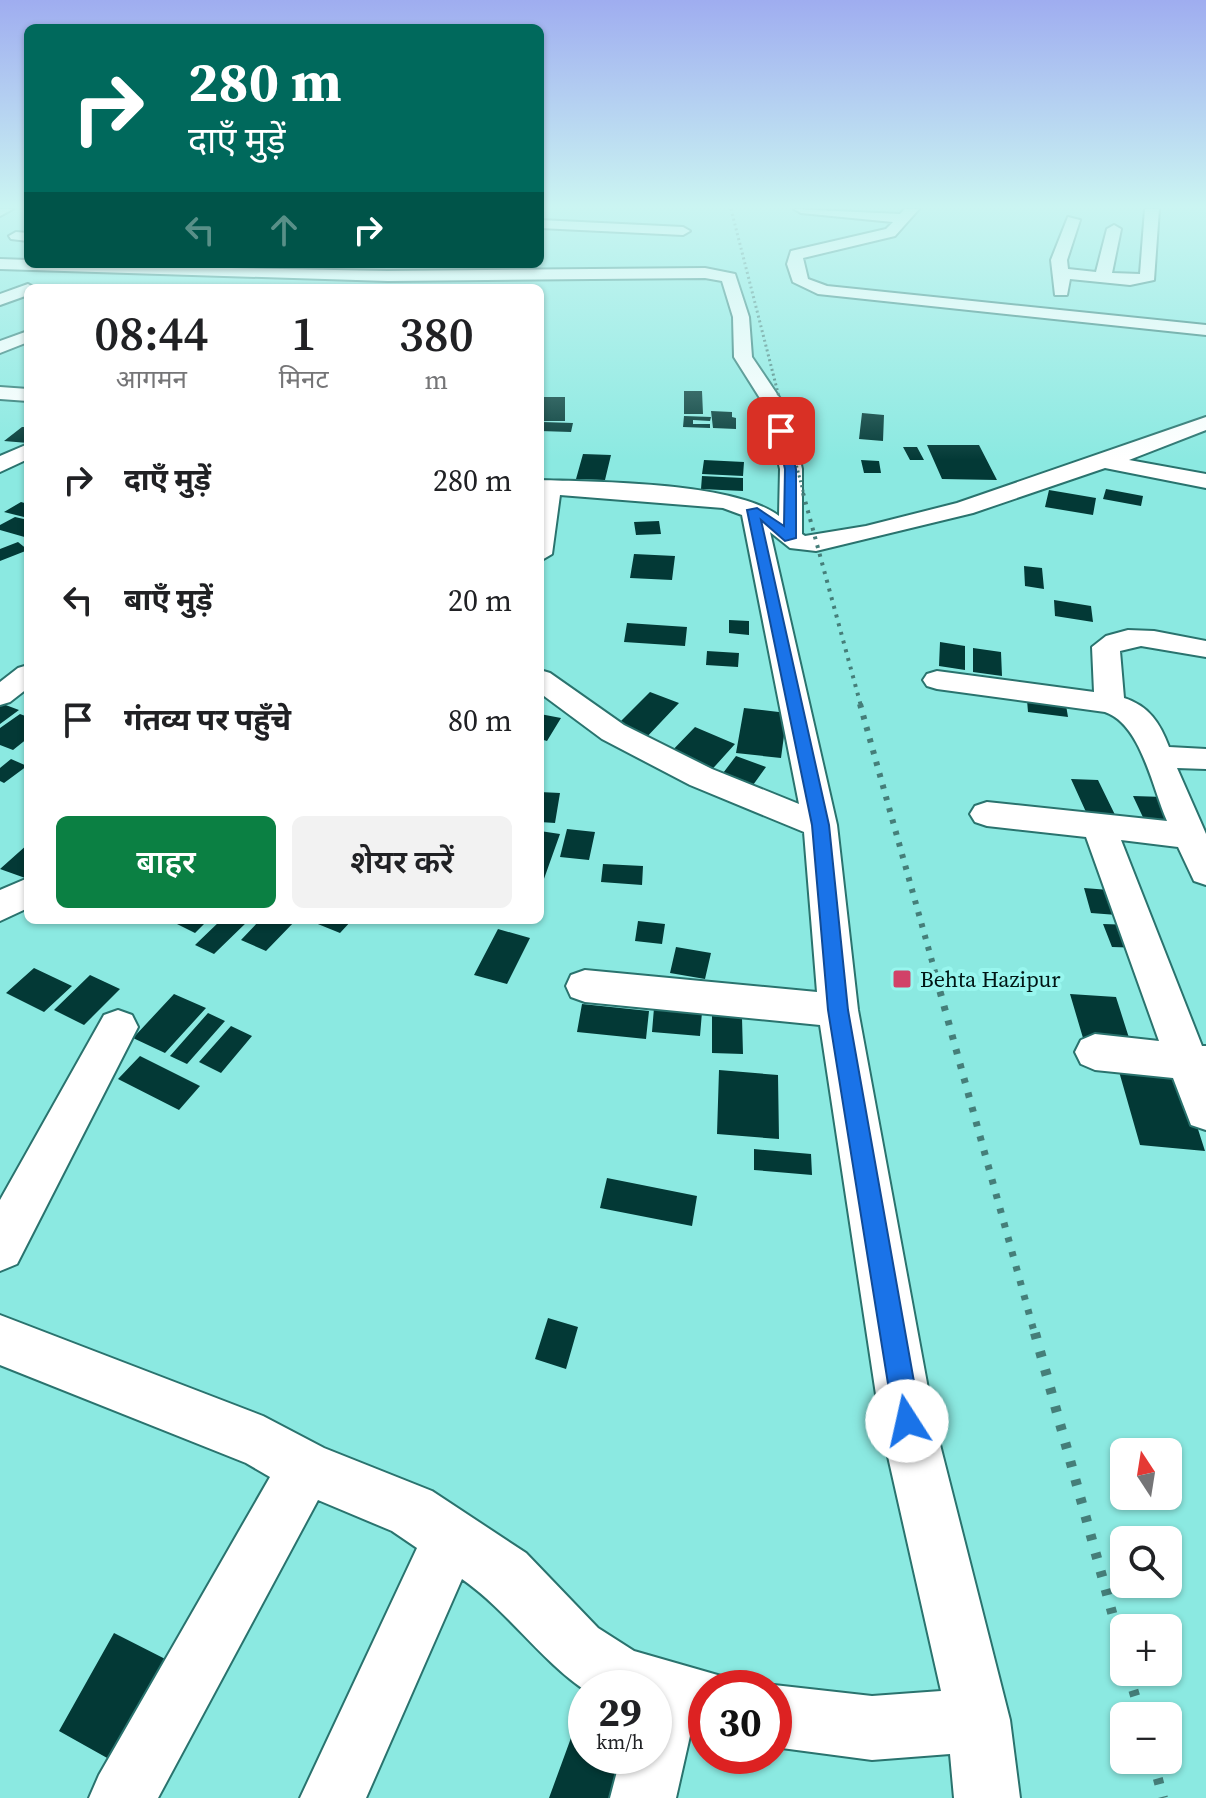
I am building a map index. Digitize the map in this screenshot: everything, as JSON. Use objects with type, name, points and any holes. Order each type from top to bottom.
[{"type":"street","points":[[0,300],[19,293]]},
{"type":"street","points":[[734,293],[741,317],[743,357],[776,412],[791,469],[790,538]]},
{"type":"street","points":[[844,293],[1206,330]]},
{"type":"street","points":[[1055,313],[1060,293]]},
{"type":"street","points":[[0,348],[24,338]]},
{"type":"street","points":[[0,393],[24,395]]},
{"type":"street","points":[[545,487],[713,500],[753,510],[790,538],[806,545],[1022,490],[1106,462],[1206,423]]},
{"type":"street","points":[[1106,462],[1206,481]]},
{"type":"street","points":[[753,510],[820,825],[838,1010],[907,1421],[979,1720],[987,1798]]},
{"type":"street","points":[[1110,703],[1106,647],[1113,642],[1134,638],[1206,649]]},
{"type":"street","points":[[0,696],[24,677]]},
{"type":"street","points":[[937,680],[1124,706],[1137,717],[1152,739],[1156,757],[1194,830],[1206,872]]},
{"type":"street","points":[[544,682],[592,720],[626,740],[701,777],[820,825]]},
{"type":"street","points":[[1156,757],[1206,759]]},
{"type":"street","points":[[987,814],[1099,827],[1194,830]]},
{"type":"street","points":[[1099,827],[1198,1063],[1206,1111]]},
{"type":"street","points":[[0,907],[24,893]]},
{"type":"street","points":[[585,986],[838,1010]]},
{"type":"street","points":[[0,1247],[118,1027]]},
{"type":"street","points":[[1095,1052],[1198,1063]]},
{"type":"street","points":[[0,1340],[249,1437],[306,1468],[412,1511],[505,1574],[531,1597],[577,1649],[621,1678],[688,1696],[672,1723]]},
{"type":"street","points":[[122,1798],[306,1468]]},
{"type":"street","points":[[333,1798],[451,1539]]},
{"type":"street","points":[[792,1718],[872,1728],[979,1720]]},
{"type":"street","points":[[643,1798],[649,1774]]},
{"type":"building","points":[[684,391],[702,391],[703,414],[684,414]]},
{"type":"building","points":[[544,397],[565,397],[565,421],[544,421]]},
{"type":"building","points":[[711,411],[732,412],[732,417],[736,418],[736,429],[713,428]]},
{"type":"building","points":[[862,413],[884,415],[883,441],[859,439]]},
{"type":"building","points":[[684,416],[711,417],[710,421],[693,420],[693,424],[710,424],[710,428],[683,427]]},
{"type":"building","points":[[544,422],[573,423],[571,432],[544,431]]},
{"type":"building","points":[[22,427],[24,427],[24,443],[4,441]]},
{"type":"building","points":[[927,445],[979,445],[997,480],[942,479]]},
{"type":"building","points":[[903,447],[917,447],[924,460],[910,460]]},
{"type":"building","points":[[583,454],[611,455],[605,480],[576,479]]},
{"type":"building","points":[[704,460],[744,462],[743,476],[702,474]]},
{"type":"building","points":[[861,460],[879,461],[881,473],[864,473]]},
{"type":"building","points":[[702,476],[743,478],[743,491],[701,489]]},
{"type":"building","points":[[1106,489],[1143,496],[1141,506],[1103,499]]},
{"type":"building","points":[[1049,490],[1096,498],[1093,515],[1045,507]]},
{"type":"building","points":[[21,502],[24,503],[24,517],[4,512]]},
{"type":"building","points":[[15,517],[24,519],[24,537],[0,530],[0,525]]},
{"type":"building","points":[[659,521],[661,534],[636,535],[634,522]]},
{"type":"building","points":[[18,542],[24,547],[24,552],[0,561],[0,549]]},
{"type":"building","points":[[634,554],[675,556],[672,580],[630,578]]},
{"type":"building","points":[[1024,566],[1042,568],[1044,589],[1025,586]]},
{"type":"building","points":[[1054,600],[1091,606],[1093,622],[1055,616]]},
{"type":"building","points":[[729,620],[749,621],[749,635],[729,633]]},
{"type":"building","points":[[627,623],[687,627],[685,646],[624,642]]},
{"type":"building","points":[[940,642],[965,646],[965,670],[939,666]]},
{"type":"building","points":[[973,648],[1001,652],[1002,676],[973,672]]},
{"type":"building","points":[[707,651],[739,653],[738,667],[706,665]]},
{"type":"building","points":[[650,692],[679,703],[643,741],[613,729]]},
{"type":"building","points":[[1027,700],[1066,705],[1068,717],[1028,712]]},
{"type":"building","points":[[3,704],[19,710],[0,724],[0,706]]},
{"type":"building","points":[[744,708],[787,713],[781,758],[736,753]]},
{"type":"building","points":[[20,714],[24,716],[24,741],[13,750],[0,745],[0,728]]},
{"type":"building","points":[[544,715],[561,718],[547,741],[544,740]]},
{"type":"building","points":[[695,727],[735,744],[707,775],[666,757]]},
{"type":"building","points":[[736,756],[766,767],[748,792],[717,781]]},
{"type":"building","points":[[11,759],[24,765],[24,768],[4,783],[0,781],[0,768]]},
{"type":"building","points":[[1071,779],[1098,780],[1119,823],[1091,823]]},
{"type":"building","points":[[544,792],[560,793],[555,823],[544,822]]},
{"type":"building","points":[[1133,796],[1164,797],[1179,829],[1148,828]]},
{"type":"building","points":[[567,829],[595,832],[589,860],[560,857]]},
{"type":"building","points":[[544,832],[560,834],[544,879]]},
{"type":"building","points":[[24,848],[24,878],[0,869]]},
{"type":"building","points":[[603,864],[643,866],[642,885],[601,882]]},
{"type":"building","points":[[1084,888],[1122,891],[1130,916],[1091,913]]},
{"type":"building","points":[[638,921],[665,924],[662,944],[635,941]]},
{"type":"building","points":[[177,924],[204,924],[195,933]]},
{"type":"building","points":[[217,924],[245,924],[214,954],[195,945]]},
{"type":"building","points":[[256,924],[292,924],[266,951],[241,940]]},
{"type":"building","points":[[318,924],[348,924],[340,933]]},
{"type":"building","points":[[1103,924],[1134,925],[1144,948],[1112,947]]},
{"type":"building","points":[[498,929],[530,938],[507,984],[474,975]]},
{"type":"building","points":[[676,947],[711,953],[705,979],[670,973]]},
{"type":"building","points":[[34,968],[72,986],[44,1012],[6,993]]},
{"type":"building","points":[[90,975],[120,989],[84,1025],[54,1010]]},
{"type":"building","points":[[174,994],[206,1008],[165,1053],[133,1038]]},
{"type":"building","points":[[1070,994],[1116,997],[1130,1041],[1083,1038]]},
{"type":"building","points":[[582,1004],[649,1011],[646,1039],[577,1032]]},
{"type":"building","points":[[654,1008],[702,1012],[700,1036],[652,1032]]},
{"type":"building","points":[[208,1013],[225,1021],[187,1064],[170,1056]]},
{"type":"building","points":[[712,1016],[742,1018],[743,1054],[712,1053]]},
{"type":"building","points":[[231,1026],[252,1036],[221,1073],[199,1062]]},
{"type":"building","points":[[140,1056],[200,1086],[179,1110],[118,1079]]},
{"type":"building","points":[[1118,1068],[1180,1073],[1205,1151],[1140,1145]]},
{"type":"building","points":[[719,1070],[778,1075],[779,1139],[717,1134]]},
{"type":"building","points":[[754,1149],[811,1154],[812,1175],[754,1170]]},
{"type":"building","points":[[607,1178],[697,1196],[692,1226],[600,1208]]},
{"type":"building","points":[[548,1318],[578,1327],[566,1369],[535,1359]]},
{"type":"building","points":[[114,1633],[177,1665],[125,1768],[59,1731]]},
{"type":"building","points":[[568,1746],[568,1774],[623,1774],[622,1798],[549,1798]]},
{"type":"railway","points":[[752,293],[804,495]]},
{"type":"railway","points":[[803,493],[861,706]]},
{"type":"railway","points":[[860,704],[937,979]]},
{"type":"railway","points":[[936,977],[1035,1335]]},
{"type":"railway","points":[[1035,1333],[1112,1614]]},
{"type":"railway","points":[[1132,1686],[1137,1702]]},
{"type":"railway","points":[[1157,1774],[1163,1798]]},
{"type":"place","name":"Behta Hazipur","points":[[902,979]]},
{"type":"route","points":[[781,431],[791,469],[790,538],[753,510],[783,639],[820,825],[838,1010],[907,1421]]}]
